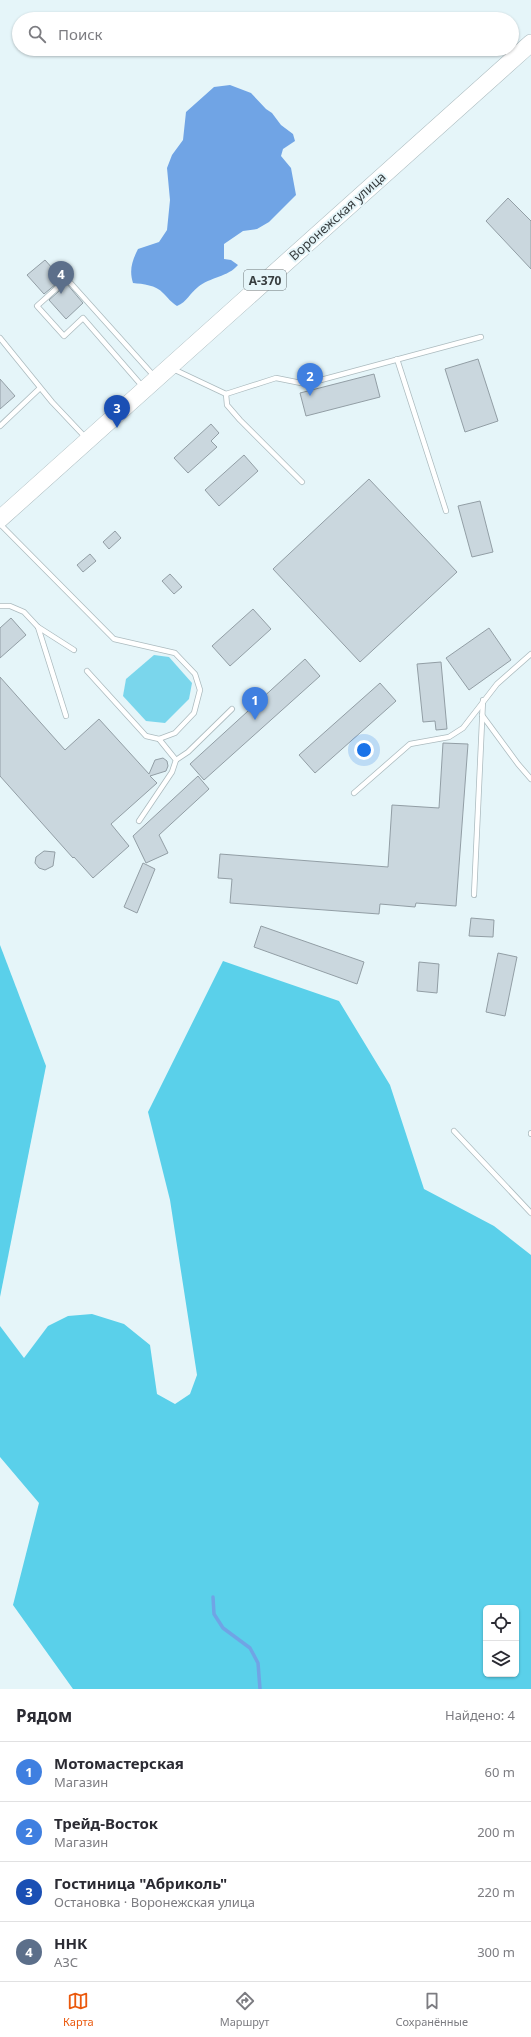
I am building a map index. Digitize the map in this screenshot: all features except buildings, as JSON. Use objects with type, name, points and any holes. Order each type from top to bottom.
[{"type":"highway","name":"Воронежская улица","points":[[519,54],[531,43]]},
{"type":"highway","name":"Воронежская улица","points":[[0,518],[516,56]]},
{"type":"lane","points":[[156,378],[67,279],[37,306],[64,336],[83,318],[156,378],[226,394],[276,378],[306,384],[481,337]]},
{"type":"lane","points":[[0,338],[40,388],[87,440]]},
{"type":"lane","points":[[397,359],[446,511]]},
{"type":"lane","points":[[0,426],[40,388]]},
{"type":"lane","points":[[226,394],[228,405],[240,420],[302,482]]},
{"type":"lane","points":[[0,524],[114,639],[175,653],[195,674],[200,690],[194,712],[175,733],[159,739],[146,736],[87,671]]},
{"type":"lane","points":[[0,606],[10,606],[24,612],[38,627],[74,650]]},
{"type":"lane","points":[[38,627],[66,716]]},
{"type":"lane","points":[[354,793],[410,744],[449,737],[463,728],[483,700],[497,684],[531,654]]},
{"type":"lane","points":[[474,894],[483,700]]},
{"type":"lane","points":[[139,821],[172,772],[176,760],[188,752],[232,710]]},
{"type":"lane","points":[[482,714],[518,764],[531,779]]},
{"type":"lane","points":[[159,739],[176,760]]},
{"type":"lane","points":[[454,1131],[531,1213]]},
{"type":"shaded area","points":[[230,85],[251,93],[266,109],[272,113],[281,125],[293,134],[295,141],[283,149],[281,156],[291,168],[296,195],[269,222],[257,229],[243,231],[224,244],[224,259],[231,260],[238,265],[224,275],[208,281],[195,289],[183,302],[177,306],[157,288],[149,285],[133,283],[131,274],[132,266],[138,249],[159,242],[167,230],[170,200],[167,168],[172,155],[183,140],[186,112],[214,87]]},
{"type":"shaded area","points":[[154,655],[169,657],[192,683],[189,699],[165,723],[146,721],[123,696],[126,679]]},
{"type":"shaded area","points":[[0,945],[46,1066],[0,1297]]},
{"type":"shaded area","points":[[223,961],[339,1001],[390,1085],[424,1189],[494,1226],[531,1255],[531,1689],[73,1689],[13,1605],[39,1503],[0,1457],[0,1326],[24,1358],[48,1326],[68,1316],[92,1314],[124,1324],[150,1345],[157,1394],[175,1404],[190,1394],[197,1375],[170,1200],[148,1112]]},
{"type":"waterway","points":[[213,1597],[214,1614],[223,1628],[250,1648],[258,1663],[260,1689]]},
{"type":"place","name":"ННК","points":[[61,294]]},
{"type":"place","name":"Трейд-Восток","points":[[310,396]]},
{"type":"place","name":"Гостиница \"Абриколь\"","points":[[117,428]]},
{"type":"place","name":"Мотомастерская","points":[[255,720]]}]
